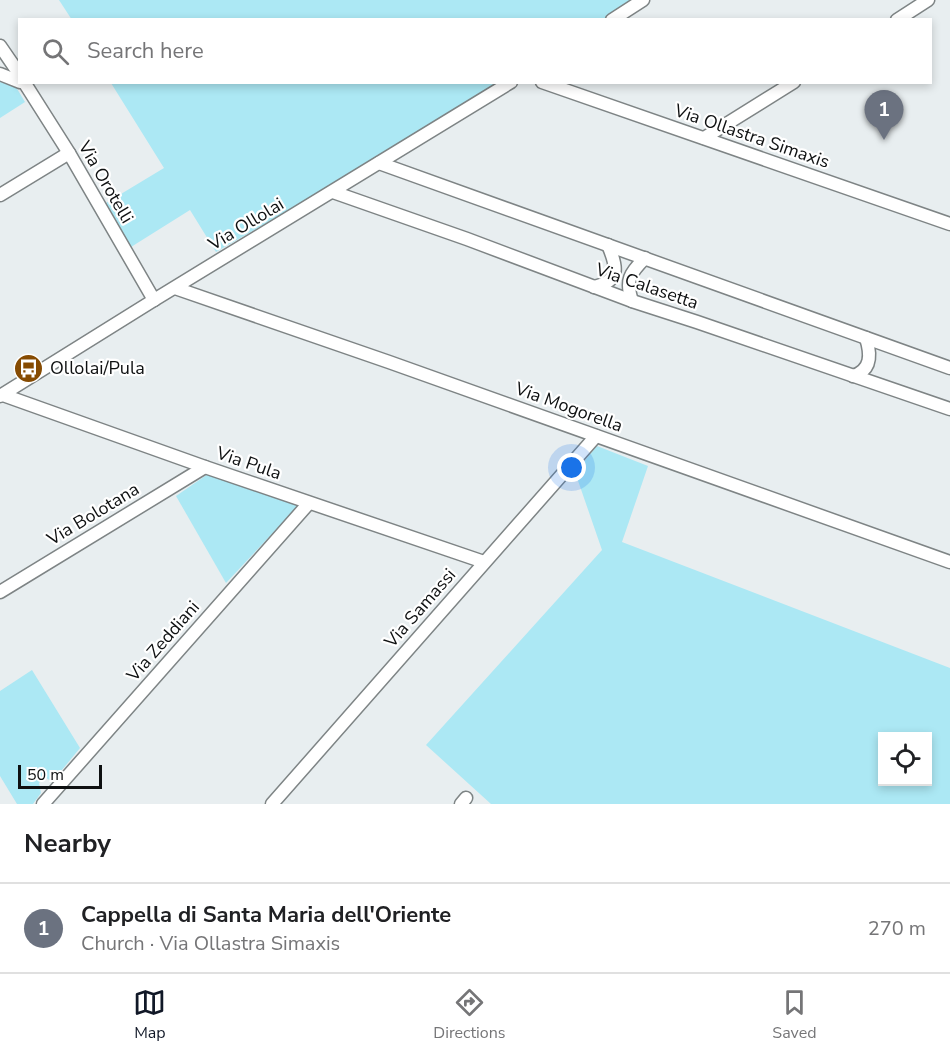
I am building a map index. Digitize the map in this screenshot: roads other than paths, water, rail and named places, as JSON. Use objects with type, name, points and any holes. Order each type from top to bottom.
[{"type":"street","points":[[615,18],[644,0]]},
{"type":"street","points":[[900,18],[928,0]]},
{"type":"street","name":"Via Orotelli","points":[[0,46],[18,75]]},
{"type":"street","points":[[0,74],[18,80]]},
{"type":"street","name":"Via Orotelli","points":[[24,84],[69,153],[154,300]]},
{"type":"street","name":"Via Ollolai","points":[[1,395],[509,84]]},
{"type":"street","name":"Via Ollastra Simaxis","points":[[548,84],[950,224]]},
{"type":"street","points":[[704,138],[791,84]]},
{"type":"street","points":[[0,195],[69,153]]},
{"type":"street","name":"Via Calasetta","points":[[379,163],[950,368]]},
{"type":"street","name":"Via Calasetta","points":[[333,192],[632,301],[950,409]]},
{"type":"street","points":[[594,287],[609,282],[615,274],[615,263],[608,245]]},
{"type":"street","points":[[632,301],[628,288],[630,276],[645,258]]},
{"type":"street","name":"Via Mogorella","points":[[175,288],[950,561]]},
{"type":"street","points":[[853,376],[861,373],[867,364],[870,354],[866,338]]},
{"type":"street","name":"Via Pula","points":[[1,395],[484,562]]},
{"type":"street","name":"Via Samassi","points":[[272,804],[596,436]]},
{"type":"street","name":"Via Bolotana","points":[[0,592],[204,466]]},
{"type":"street","name":"Via Zeddiani","points":[[44,804],[309,503]]},
{"type":"place","name":"Cappella di Santa Maria dell'Oriente","points":[[884,140]]},
{"type":"place","name":"Ollolai/Pula","points":[[29,368]]}]
